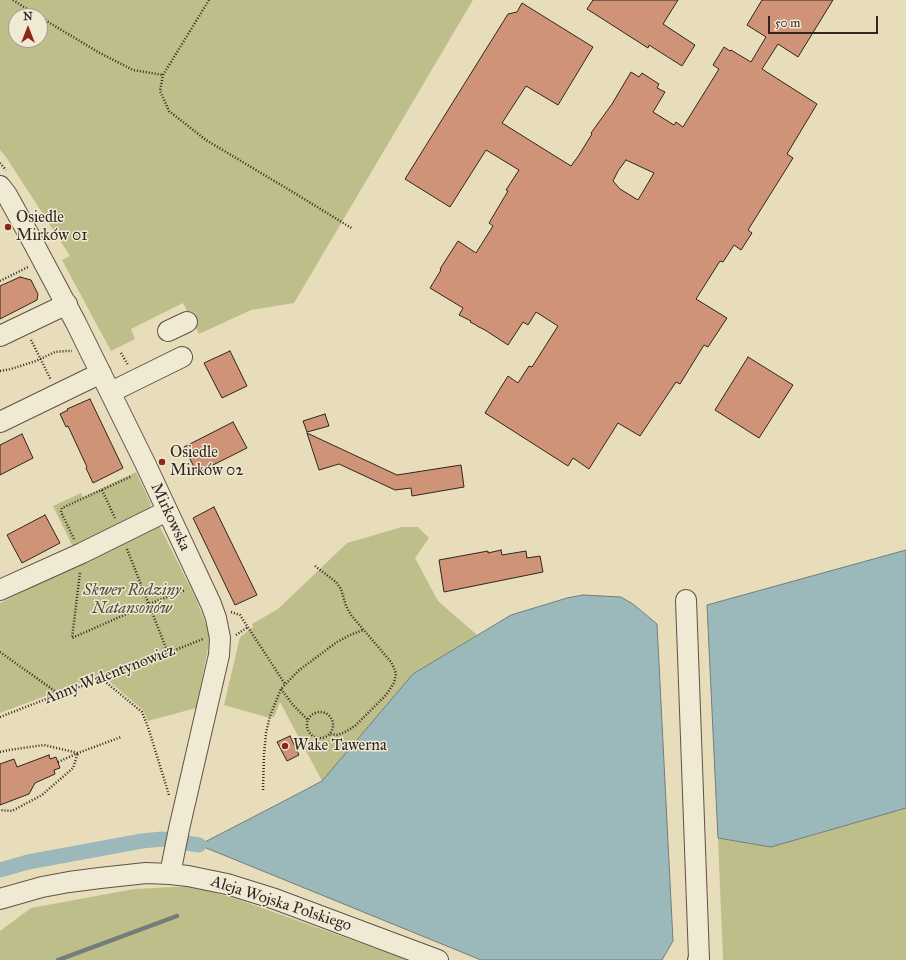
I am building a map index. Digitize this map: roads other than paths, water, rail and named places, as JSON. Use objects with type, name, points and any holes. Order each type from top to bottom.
[{"type":"street","name":"Mirkowska","points":[[0,186],[34,244],[111,392],[214,611],[227,633],[220,646],[178,829],[170,874]]},
{"type":"street","points":[[0,336],[66,304]]},
{"type":"street","points":[[168,331],[187,322]]},
{"type":"street","points":[[111,392],[182,356]]},
{"type":"street","points":[[0,422],[101,373]]},
{"type":"street","points":[[0,590],[167,511]]},
{"type":"street","points":[[686,600],[698,960]]},
{"type":"street","name":"Aleja Wojska Polskiego","points":[[0,899],[42,887],[69,882],[146,873],[188,876],[220,883],[275,899],[438,960]]},
{"type":"water","points":[[906,550],[906,808],[771,847],[718,838],[707,605]]},
{"type":"water","points":[[583,595],[621,597],[633,604],[657,624],[673,941],[662,960],[481,960],[199,845],[322,781],[413,674],[511,615],[567,598]]},
{"type":"waterway","points":[[0,870],[28,862],[142,841],[162,839],[199,845]]},
{"type":"waterway","points":[[58,960],[177,916]]},
{"type":"place","name":"Osiedle Mirków 01","points":[[8,227]]},
{"type":"place","name":"Osiedle Mirków 02","points":[[162,462]]},
{"type":"place","name":"Wake Tawerna","points":[[285,746]]},
{"type":"park label","name":"Skwer Rodziny Natansonów","points":[[132,600]]}]
